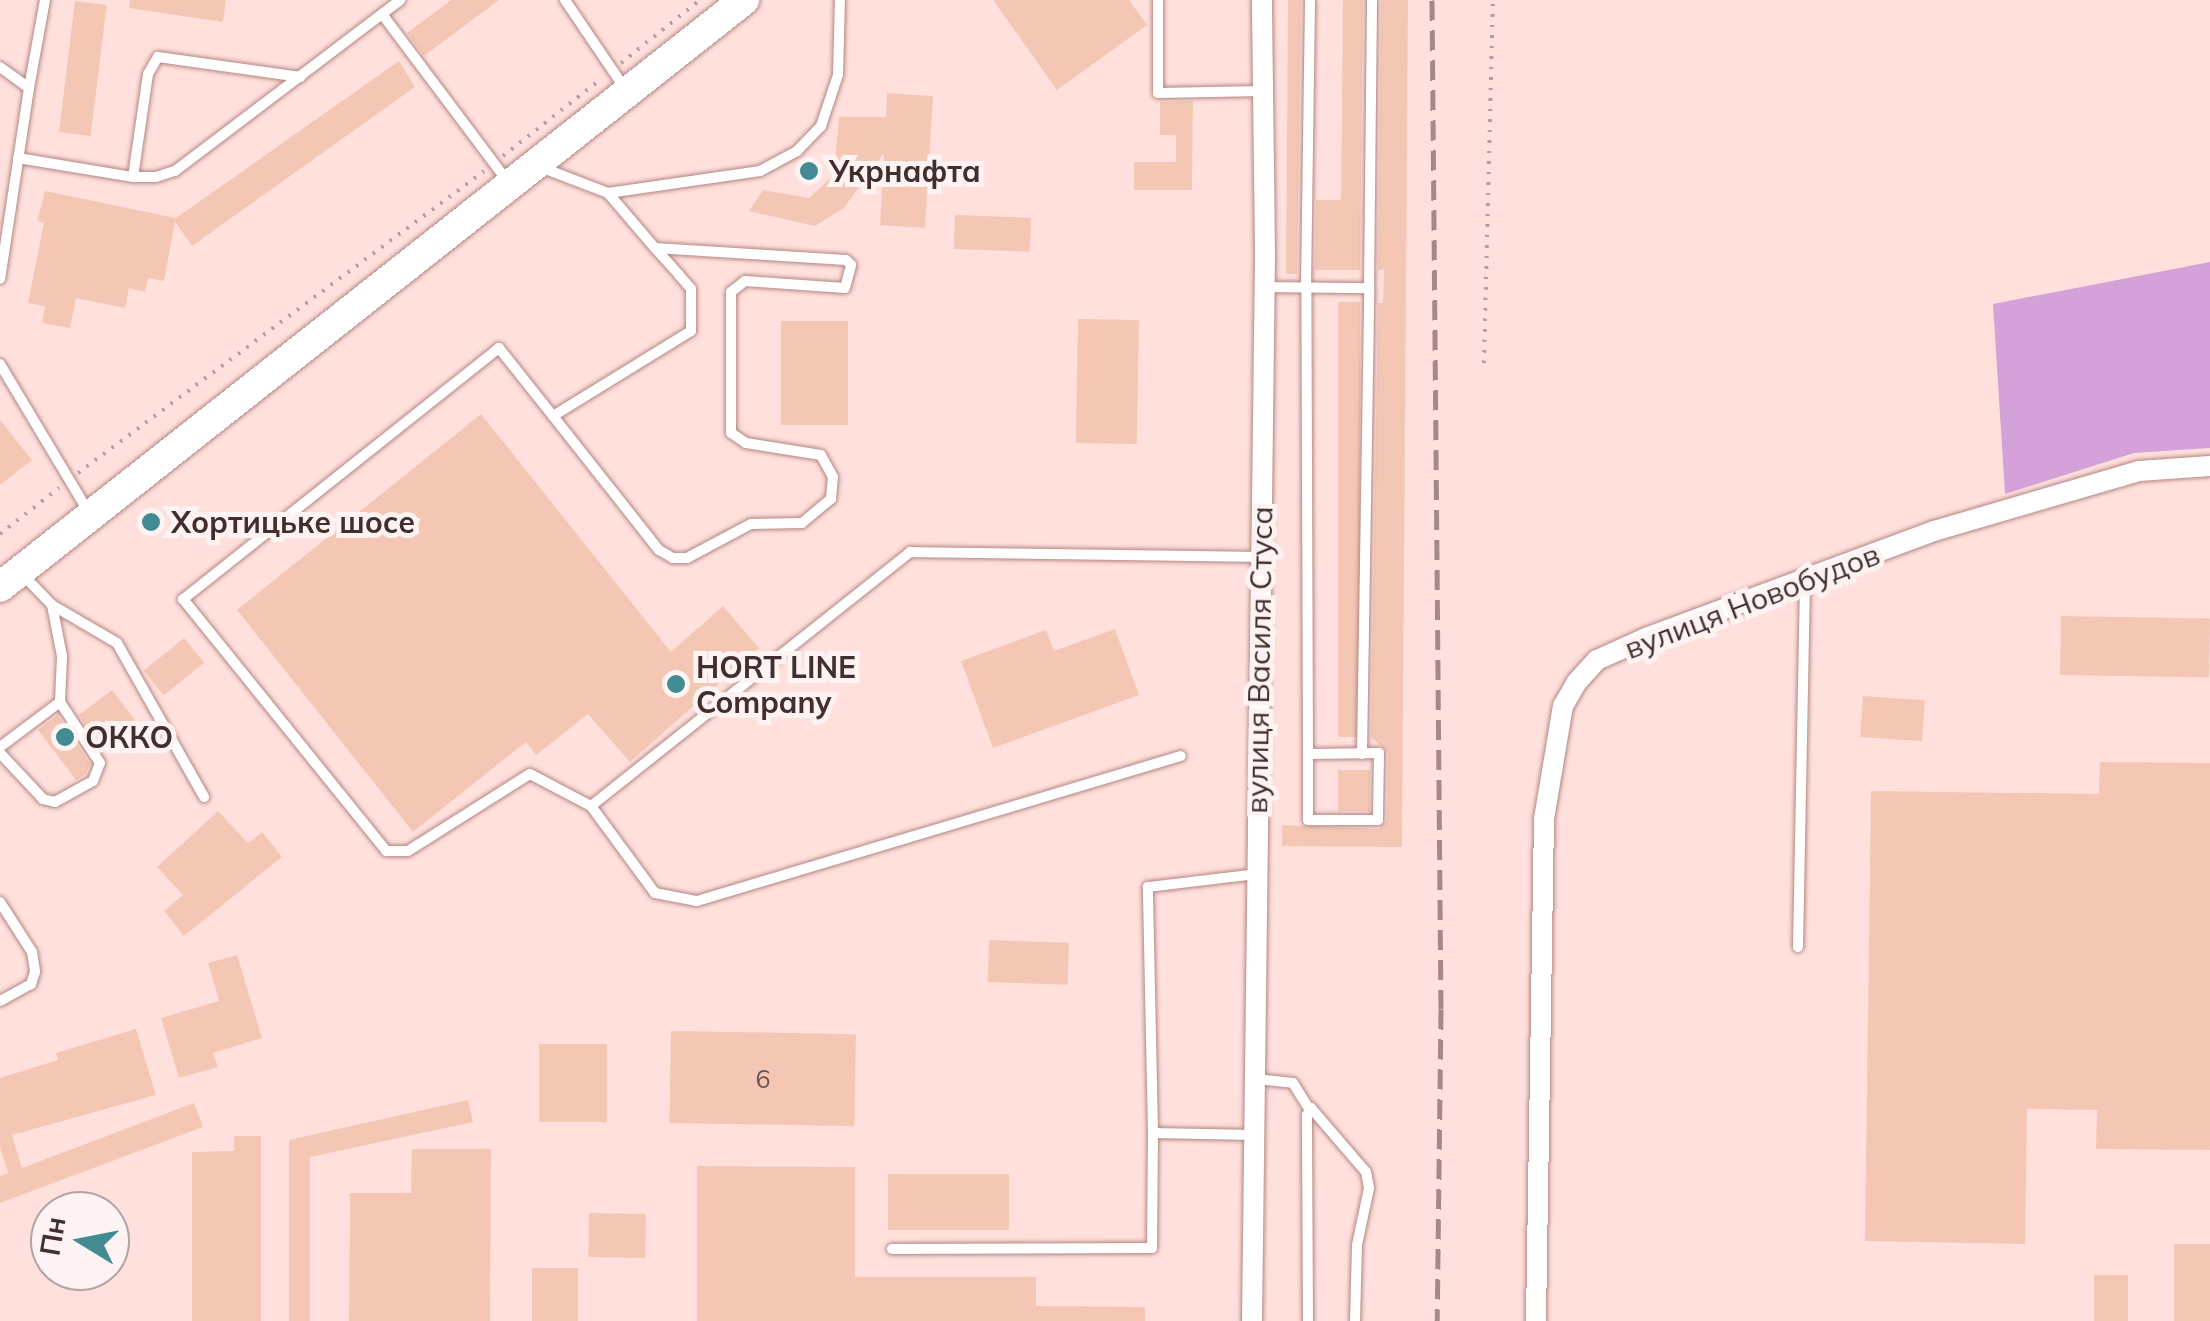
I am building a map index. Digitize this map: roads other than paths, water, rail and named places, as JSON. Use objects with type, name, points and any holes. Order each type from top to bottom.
[{"type":"main road","points":[[10,579],[619,80],[744,0]]},
{"type":"street","name":"вулиця Василя Стуса","points":[[1252,1321],[1264,287],[1262,0]]},
{"type":"street","name":"вулиця Новобудов","points":[[1536,1321],[1544,820],[1564,706],[1597,660],[1697,618],[1805,583],[1934,531],[2139,471],[2210,466]]},
{"type":"lane","points":[[0,278],[45,0]]},
{"type":"lane","points":[[18,158],[133,176],[156,177],[175,171],[400,0]]},
{"type":"lane","points":[[565,0],[619,80]]},
{"type":"lane","points":[[382,14],[408,53],[511,171],[608,193],[760,171],[797,151],[821,126],[838,76],[840,0]]},
{"type":"lane","points":[[1158,0],[1158,93],[1263,91]]},
{"type":"lane","points":[[1308,754],[1379,753],[1378,820],[1308,820],[1306,287],[1310,0]]},
{"type":"lane","points":[[1362,754],[1372,0]]},
{"type":"lane","points":[[133,176],[148,74],[158,57],[300,77]]},
{"type":"lane","points":[[0,67],[29,88]]},
{"type":"lane","points":[[554,416],[691,331],[691,289],[608,193]]},
{"type":"lane","points":[[655,248],[850,262],[846,288],[745,281],[731,292],[731,433],[746,443],[821,455],[834,477],[832,498],[802,523],[751,524],[687,558],[672,558],[660,550],[499,348],[182,598],[386,851],[408,850],[530,774],[591,806],[655,893],[697,901],[1181,756]]},
{"type":"lane","points":[[1264,287],[1369,288]]},
{"type":"lane","points":[[0,364],[91,516]]},
{"type":"lane","points":[[591,806],[910,552],[1260,557]]},
{"type":"lane","points":[[10,579],[116,644],[204,796]]},
{"type":"lane","points":[[1798,947],[1805,583]]},
{"type":"lane","points":[[52,605],[62,656],[60,702],[100,763],[92,781],[66,799],[43,799],[0,750],[60,702]]},
{"type":"lane","points":[[892,1250],[1152,1248],[1148,887],[1257,874]]},
{"type":"lane","points":[[0,902],[32,952],[36,972],[31,984],[0,1001]]},
{"type":"lane","points":[[1254,1079],[1293,1083],[1309,1109],[1308,1321]]},
{"type":"lane","points":[[1309,1109],[1316,1110],[1366,1172],[1369,1188],[1357,1245],[1355,1321]]},
{"type":"lane","points":[[1153,1133],[1254,1136]]},
{"type":"railway","points":[[1432,0],[1441,1009],[1437,1321]]},
{"type":"place","name":"Укрнафта","points":[[809,171]]},
{"type":"place","name":"Хортицьке шосе","points":[[151,522]]},
{"type":"place","name":"HORT LINE Company","points":[[676,684]]},
{"type":"place","name":"ОККО","points":[[65,737]]}]
